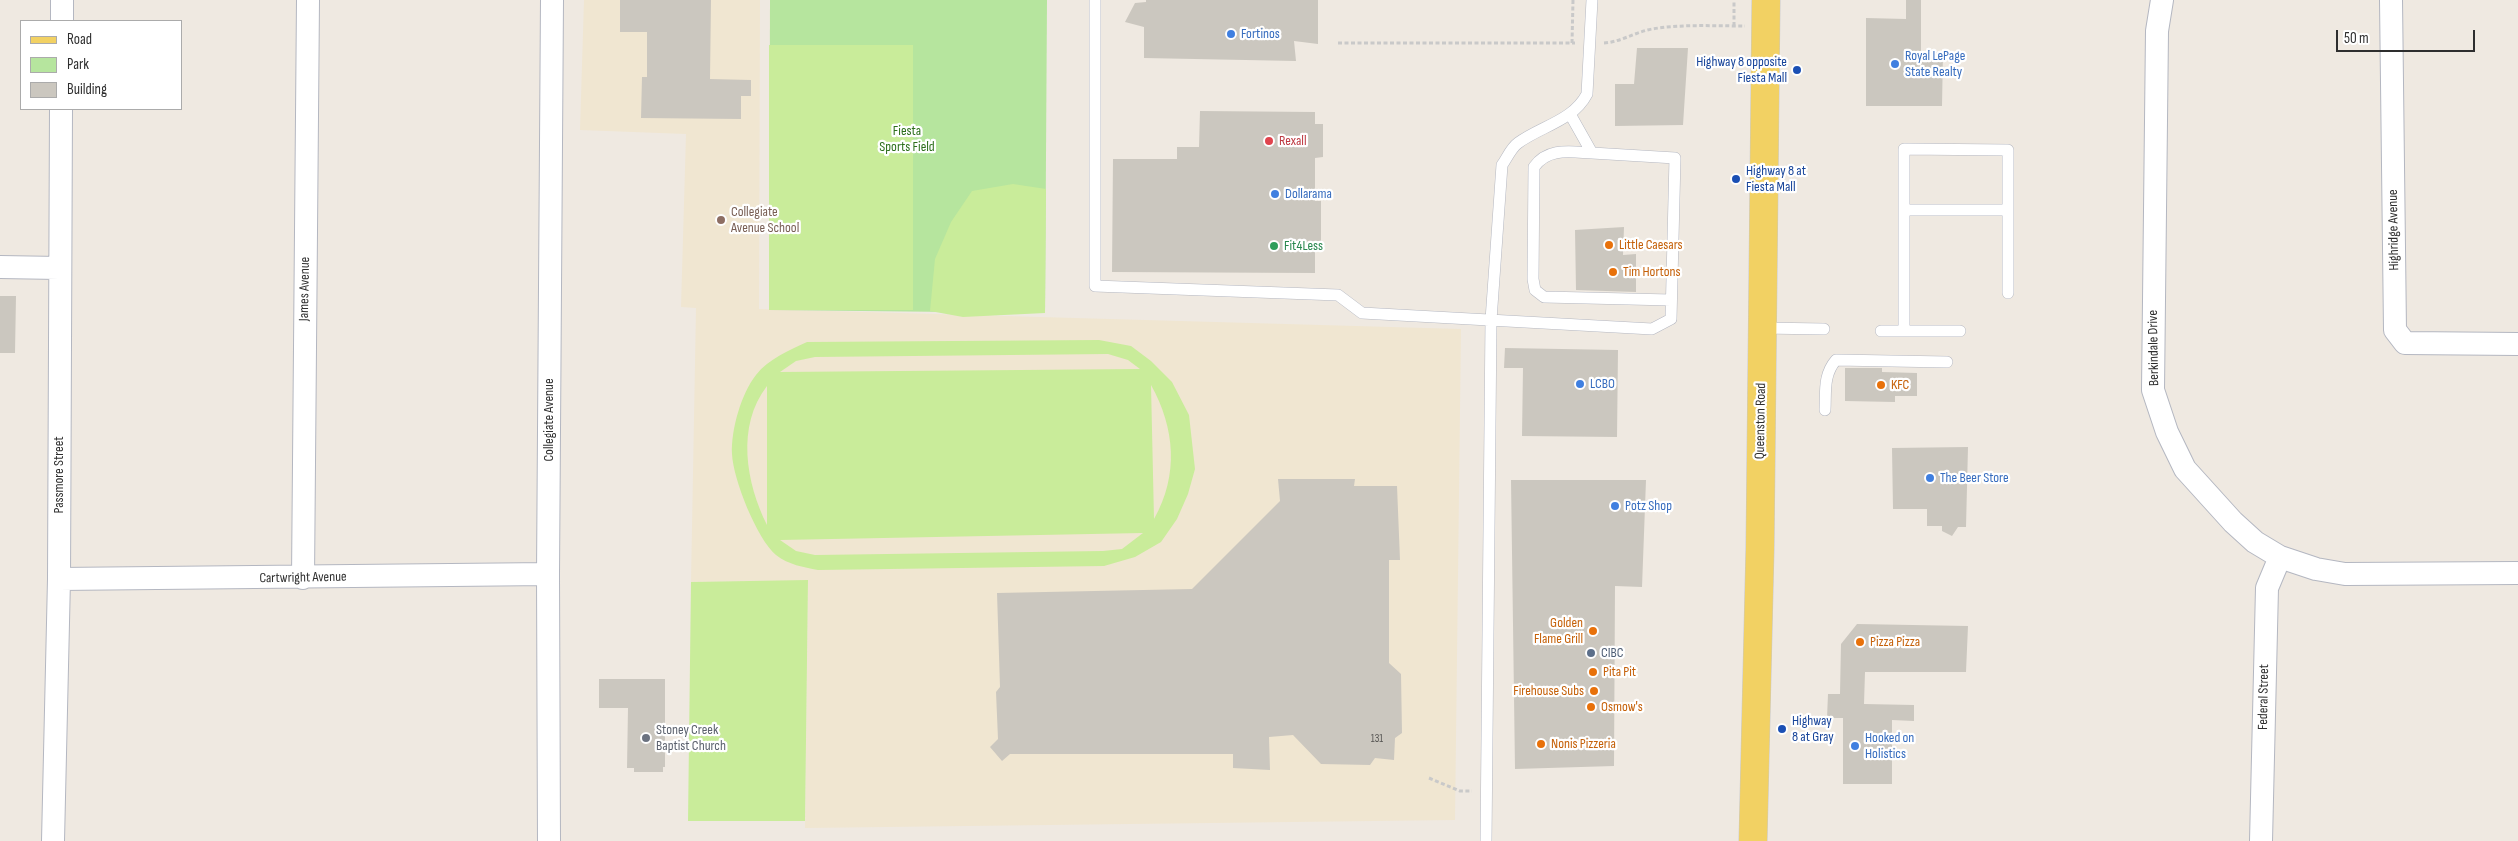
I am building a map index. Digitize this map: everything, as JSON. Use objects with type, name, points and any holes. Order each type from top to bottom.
[{"type":"main road","name":"Queenston Road","points":[[1754,841],[1766,0]]},
{"type":"street","points":[[62,0],[62,20]]},
{"type":"street","name":"James Avenue","points":[[302,578],[308,0]]},
{"type":"street","name":"Collegiate Avenue","points":[[549,841],[548,574],[552,0]]},
{"type":"street","name":"Berkindale Drive","points":[[2162,0],[2157,31],[2154,390],[2167,432],[2185,469],[2233,522],[2255,542],[2280,557],[2316,569],[2345,574],[2518,573]]},
{"type":"street","name":"Highridge Avenue","points":[[2391,0],[2395,330],[2405,343],[2518,344]]},
{"type":"street","name":"Passmore Street","points":[[53,841],[59,579],[61,110]]},
{"type":"street","points":[[0,267],[59,268]]},
{"type":"street","name":"Federal Street","points":[[2261,841],[2266,588],[2280,557]]},
{"type":"street","name":"Cartwright Avenue","points":[[59,579],[548,574]]},
{"type":"lane","points":[[1095,0],[1095,286],[1338,295],[1362,313],[1652,329],[1671,319],[1672,300],[1675,158],[1592,153],[1550,153],[1540,158],[1534,167],[1533,279],[1535,290],[1544,296],[1672,300]]},
{"type":"lane","points":[[1486,841],[1491,320],[1502,165],[1516,144],[1570,114],[1581,105],[1586,94],[1592,0]]},
{"type":"lane","points":[[1570,114],[1592,153]]},
{"type":"lane","points":[[1904,331],[1904,149],[2008,150],[2008,294]]},
{"type":"lane","points":[[1904,210],[2008,210]]},
{"type":"lane","points":[[1762,328],[1824,329]]},
{"type":"lane","points":[[1881,331],[1960,331]]},
{"type":"lane","points":[[1826,410],[1826,379],[1829,368],[1836,360],[1947,362]]},
{"type":"path","points":[[1572,43],[1573,0]]},
{"type":"path","points":[[1734,0],[1734,26]]},
{"type":"path","points":[[1338,43],[1617,42],[1650,29],[1734,26],[1765,27]]},
{"type":"path","points":[[1429,778],[1438,780],[1460,791],[1487,792]]},
{"type":"shaded area","points":[[584,0],[760,0],[759,309],[1461,329],[1455,820],[805,828],[808,581],[691,582],[696,308],[681,307],[686,134],[580,130]]},
{"type":"green space","name":"Fiesta Sports Field","points":[[770,0],[1047,0],[1045,313],[769,310]]},
{"type":"green space","points":[[769,45],[913,45],[913,310],[769,310]]},
{"type":"green space","points":[[1013,184],[1046,189],[1045,313],[963,317],[930,311],[935,259],[951,222],[972,191]]},
{"type":"green space","points":[[1099,340],[1131,346],[1151,361],[1172,382],[1189,415],[1195,469],[1188,494],[1177,519],[1161,542],[1135,557],[1104,566],[818,570],[791,563],[776,555],[761,536],[754,523],[741,493],[733,465],[732,444],[738,413],[746,392],[756,375],[773,360],[807,342]],"holes":[[[1108,354],[1128,360],[1140,369],[780,372],[796,361],[815,357]],[[1151,385],[1165,418],[1171,452],[1167,486],[1154,519]],[[767,386],[767,525],[754,491],[748,455],[748,436],[757,402]],[[1143,533],[1122,549],[1103,551],[815,555],[796,551],[780,540]]]},
{"type":"green space","points":[[808,580],[805,821],[688,821],[691,582]]},
{"type":"building","points":[[620,0],[711,0],[710,79],[751,80],[751,96],[741,96],[741,119],[641,118],[642,77],[647,77],[647,32],[620,32]]},
{"type":"building","name":"Fortinos","points":[[1146,0],[1318,0],[1318,44],[1294,41],[1296,61],[1144,58],[1144,27],[1125,22],[1135,3],[1146,2]]},
{"type":"building","points":[[1906,0],[1921,0],[1921,52],[1943,52],[1942,106],[1866,106],[1866,18],[1906,19]]},
{"type":"building","points":[[1637,48],[1688,48],[1683,125],[1615,126],[1615,84],[1634,84]]},
{"type":"building","points":[[1200,111],[1315,112],[1315,124],[1323,124],[1323,157],[1315,158],[1315,201],[1321,201],[1321,241],[1315,241],[1315,273],[1112,272],[1113,159],[1177,159],[1177,147],[1199,147]]},
{"type":"building","points":[[1624,227],[1623,255],[1636,254],[1636,292],[1576,290],[1575,230]]},
{"type":"building","points":[[0,296],[16,296],[15,353],[0,353]]},
{"type":"building","points":[[1505,348],[1618,350],[1617,437],[1522,436],[1523,368],[1504,368]]},
{"type":"building","name":"KFC","points":[[1845,368],[1882,368],[1882,372],[1917,373],[1917,396],[1895,396],[1895,402],[1845,401]]},
{"type":"building","name":"The Beer Store","points":[[1968,447],[1966,527],[1958,527],[1952,536],[1942,531],[1942,526],[1927,526],[1927,509],[1893,509],[1892,448]]},
{"type":"building","points":[[1278,479],[1355,479],[1354,486],[1397,486],[1400,560],[1389,560],[1389,663],[1401,674],[1402,733],[1395,738],[1394,760],[1375,758],[1370,765],[1321,764],[1293,735],[1269,737],[1270,770],[1233,768],[1233,754],[1010,754],[1002,761],[990,747],[998,739],[996,692],[1000,687],[997,593],[1192,589],[1280,501]]},
{"type":"building","points":[[1511,480],[1646,480],[1642,587],[1615,586],[1614,766],[1515,769]]},
{"type":"building","points":[[1857,624],[1968,626],[1966,672],[1865,672],[1864,704],[1914,705],[1914,721],[1892,720],[1892,784],[1843,784],[1843,718],[1827,718],[1828,694],[1840,694],[1841,644]]},
{"type":"building","name":"Stoney Creek Baptist Church","points":[[599,679],[665,679],[665,767],[663,767],[663,772],[634,772],[634,768],[627,768],[628,708],[599,708]]},
{"type":"place","name":"Fortinos","points":[[1231,34]]},
{"type":"place","name":"Royal LePage State Realty","points":[[1895,64]]},
{"type":"place","name":"Highway 8 opposite Fiesta Mall","points":[[1797,70]]},
{"type":"place","name":"Rexall","points":[[1269,141]]},
{"type":"place","name":"Highway 8 at Fiesta Mall","points":[[1736,179]]},
{"type":"place","name":"Dollarama","points":[[1275,194]]},
{"type":"place","name":"Collegiate Avenue School","points":[[721,220]]},
{"type":"place","name":"Little Caesars","points":[[1609,245]]},
{"type":"place","name":"Fit4Less","points":[[1274,246]]},
{"type":"place","name":"Tim Hortons","points":[[1613,272]]},
{"type":"place","name":"LCBO","points":[[1580,384]]},
{"type":"place","name":"KFC","points":[[1881,385]]},
{"type":"place","name":"The Beer Store","points":[[1930,478]]},
{"type":"place","name":"Potz Shop","points":[[1615,506]]},
{"type":"place","name":"Golden Flame Grill","points":[[1593,631]]},
{"type":"place","name":"Pizza Pizza","points":[[1860,642]]},
{"type":"place","name":"CIBC","points":[[1591,653]]},
{"type":"place","name":"Pita Pit","points":[[1593,672]]},
{"type":"place","name":"Firehouse Subs","points":[[1594,691]]},
{"type":"place","name":"Osmow's","points":[[1591,707]]},
{"type":"place","name":"Highway 8 at Gray","points":[[1782,729]]},
{"type":"place","name":"Stoney Creek Baptist Church","points":[[646,738]]},
{"type":"place","name":"Nonis Pizzeria","points":[[1541,744]]},
{"type":"place","name":"Hooked on Holistics","points":[[1855,746]]}]
